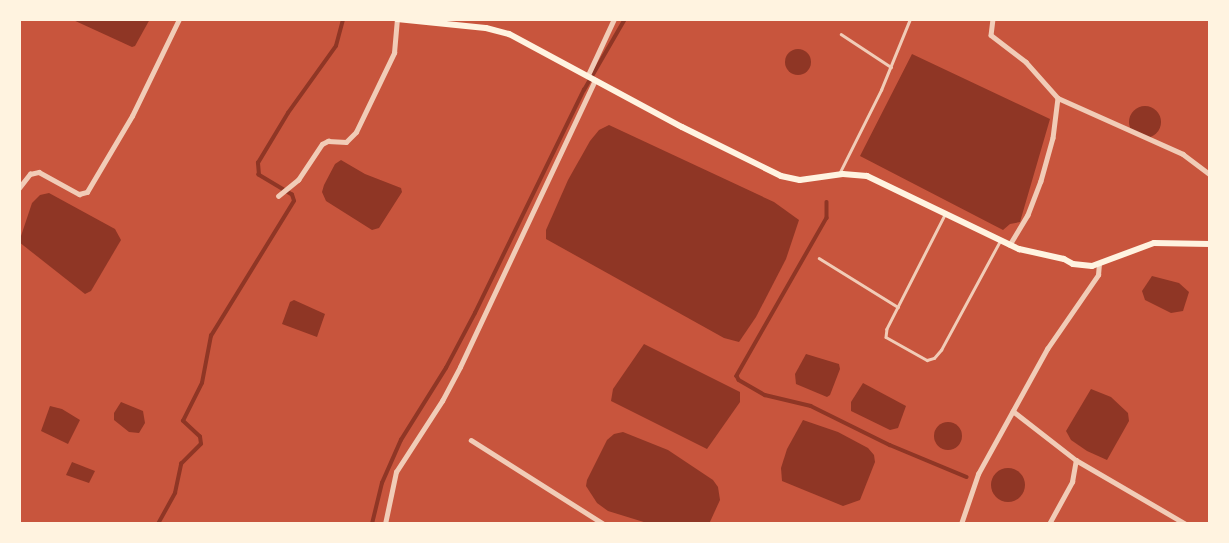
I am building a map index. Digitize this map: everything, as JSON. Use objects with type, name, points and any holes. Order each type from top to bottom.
[{"type":"main road","points":[[397,19],[486,28],[509,34],[682,127],[781,176],[800,180],[838,175],[867,176],[1010,245],[1084,267],[1154,243],[1210,244]]},
{"type":"street","points":[[19,188],[30,174],[39,172],[79,194],[87,192],[132,116],[179,19]]},
{"type":"street","points":[[278,196],[298,180],[322,144],[328,141],[346,142],[356,132],[394,53],[397,19]]},
{"type":"street","points":[[384,524],[396,472],[442,401],[460,367],[592,77],[614,19]]},
{"type":"street","points":[[993,19],[991,35],[1026,62],[1058,97],[1183,154],[1210,174]]},
{"type":"street","points":[[1010,245],[1028,215],[1041,181],[1053,138],[1058,97]]},
{"type":"street","points":[[961,524],[978,474],[1047,349],[1098,275],[1099,264]]},
{"type":"street","points":[[1013,411],[1076,460],[1186,524]]},
{"type":"street","points":[[471,440],[604,524]]},
{"type":"street","points":[[1049,524],[1072,482],[1076,460]]},
{"type":"lane","points":[[838,175],[891,67],[911,19]]},
{"type":"lane","points":[[841,34],[891,67]]},
{"type":"lane","points":[[945,215],[898,307],[886,337],[927,360],[934,358],[1001,241]]},
{"type":"lane","points":[[819,258],[898,307]]},
{"type":"shaded area","points":[[71,19],[150,19],[132,47]]},
{"type":"shaded area","points":[[798,49],[807,53],[811,62],[807,71],[798,75],[789,71],[785,62],[789,53]]},
{"type":"shaded area","points":[[912,54],[1050,119],[1020,222],[1010,224],[1003,230],[860,156]]},
{"type":"shaded area","points":[[1145,106],[1157,110],[1161,122],[1157,134],[1145,138],[1133,134],[1129,122],[1133,110]]},
{"type":"shaded area","points":[[609,125],[774,202],[799,220],[786,259],[756,317],[739,342],[724,338],[546,239],[546,230],[568,180],[590,141],[599,130]]},
{"type":"shaded area","points":[[341,160],[365,174],[401,188],[402,192],[379,228],[372,230],[326,201],[322,192],[324,185],[335,164]]},
{"type":"shaded area","points":[[49,193],[115,229],[121,240],[91,291],[85,294],[19,242],[32,203],[40,195]]},
{"type":"shaded area","points":[[1152,276],[1179,283],[1189,292],[1183,311],[1171,313],[1145,300],[1142,291]]},
{"type":"shaded area","points":[[294,300],[325,314],[317,337],[282,324],[290,302]]},
{"type":"shaded area","points":[[644,344],[740,392],[740,402],[707,449],[611,401],[613,389]]},
{"type":"shaded area","points":[[806,354],[839,364],[840,369],[827,397],[796,384],[795,374]]},
{"type":"shaded area","points":[[863,383],[906,406],[898,428],[890,430],[851,411],[851,402]]},
{"type":"shaded area","points":[[1091,389],[1111,397],[1128,413],[1129,421],[1107,460],[1071,440],[1066,431]]},
{"type":"shaded area","points":[[121,402],[143,411],[145,423],[139,433],[129,432],[114,420],[114,413]]},
{"type":"shaded area","points":[[50,406],[62,409],[80,420],[68,444],[41,431]]},
{"type":"shaded area","points":[[803,420],[838,432],[868,448],[874,455],[875,462],[860,500],[843,506],[782,481],[781,468],[787,449]]},
{"type":"shaded area","points":[[948,422],[958,426],[962,436],[958,446],[948,450],[938,446],[934,436],[938,426]]},
{"type":"shaded area","points":[[623,432],[668,450],[713,480],[718,487],[720,500],[709,524],[647,523],[608,511],[597,503],[586,486],[587,480],[607,440],[614,434]]},
{"type":"shaded area","points":[[72,462],[95,471],[89,483],[66,475]]},
{"type":"shaded area","points":[[1008,468],[1020,473],[1025,485],[1020,497],[1008,502],[996,497],[991,485],[996,473]]},
{"type":"waterway","points":[[158,524],[175,493],[181,464],[201,444],[200,437],[183,421],[202,383],[211,336],[294,201],[292,195],[259,175],[258,163],[288,113],[336,46],[343,19]]},
{"type":"waterway","points":[[372,524],[382,483],[401,440],[446,368],[584,90],[625,19]]},
{"type":"waterway","points":[[827,202],[827,218],[737,376],[739,380],[765,395],[811,406],[890,445],[967,477]]}]
